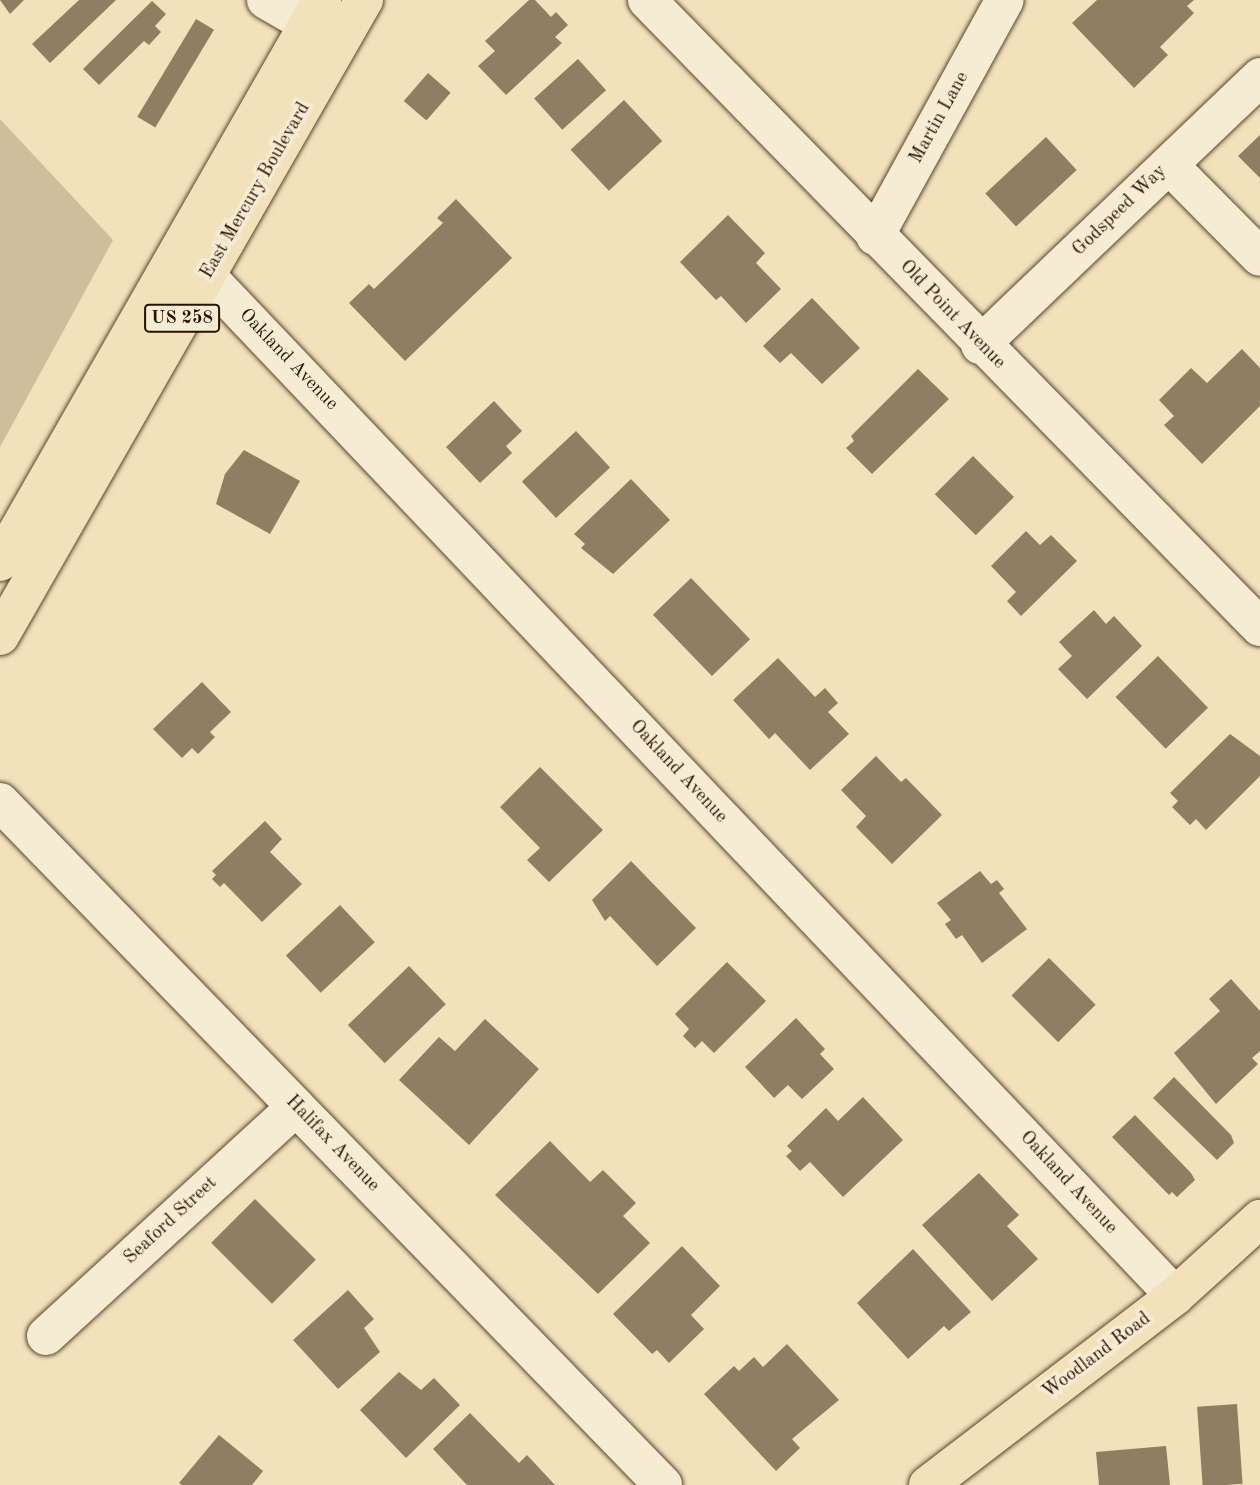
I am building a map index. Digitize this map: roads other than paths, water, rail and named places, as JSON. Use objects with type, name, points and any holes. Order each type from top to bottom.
[{"type":"main road","name":"East Mercury Boulevard","points":[[0,636],[364,0]]},
{"type":"main road","name":"East Mercury Boulevard","points":[[0,562],[315,12]]},
{"type":"main road","name":"Woodland Road","points":[[928,1485],[1175,1296],[1260,1219]]},
{"type":"street","points":[[266,0],[315,12]]},
{"type":"street","name":"Old Point Avenue","points":[[648,0],[980,345],[1260,627]]},
{"type":"street","name":"Martin Lane","points":[[875,236],[1004,0]]},
{"type":"street","name":"Godspeed Way","points":[[980,345],[1260,77]]},
{"type":"street","points":[[1168,165],[1260,257]]},
{"type":"street","name":"Oakland Avenue","points":[[180,248],[1175,1296]]},
{"type":"street","name":"Halifax Avenue","points":[[0,802],[663,1485]]},
{"type":"street","name":"Seaford Street","points":[[47,1336],[296,1107]]}]
